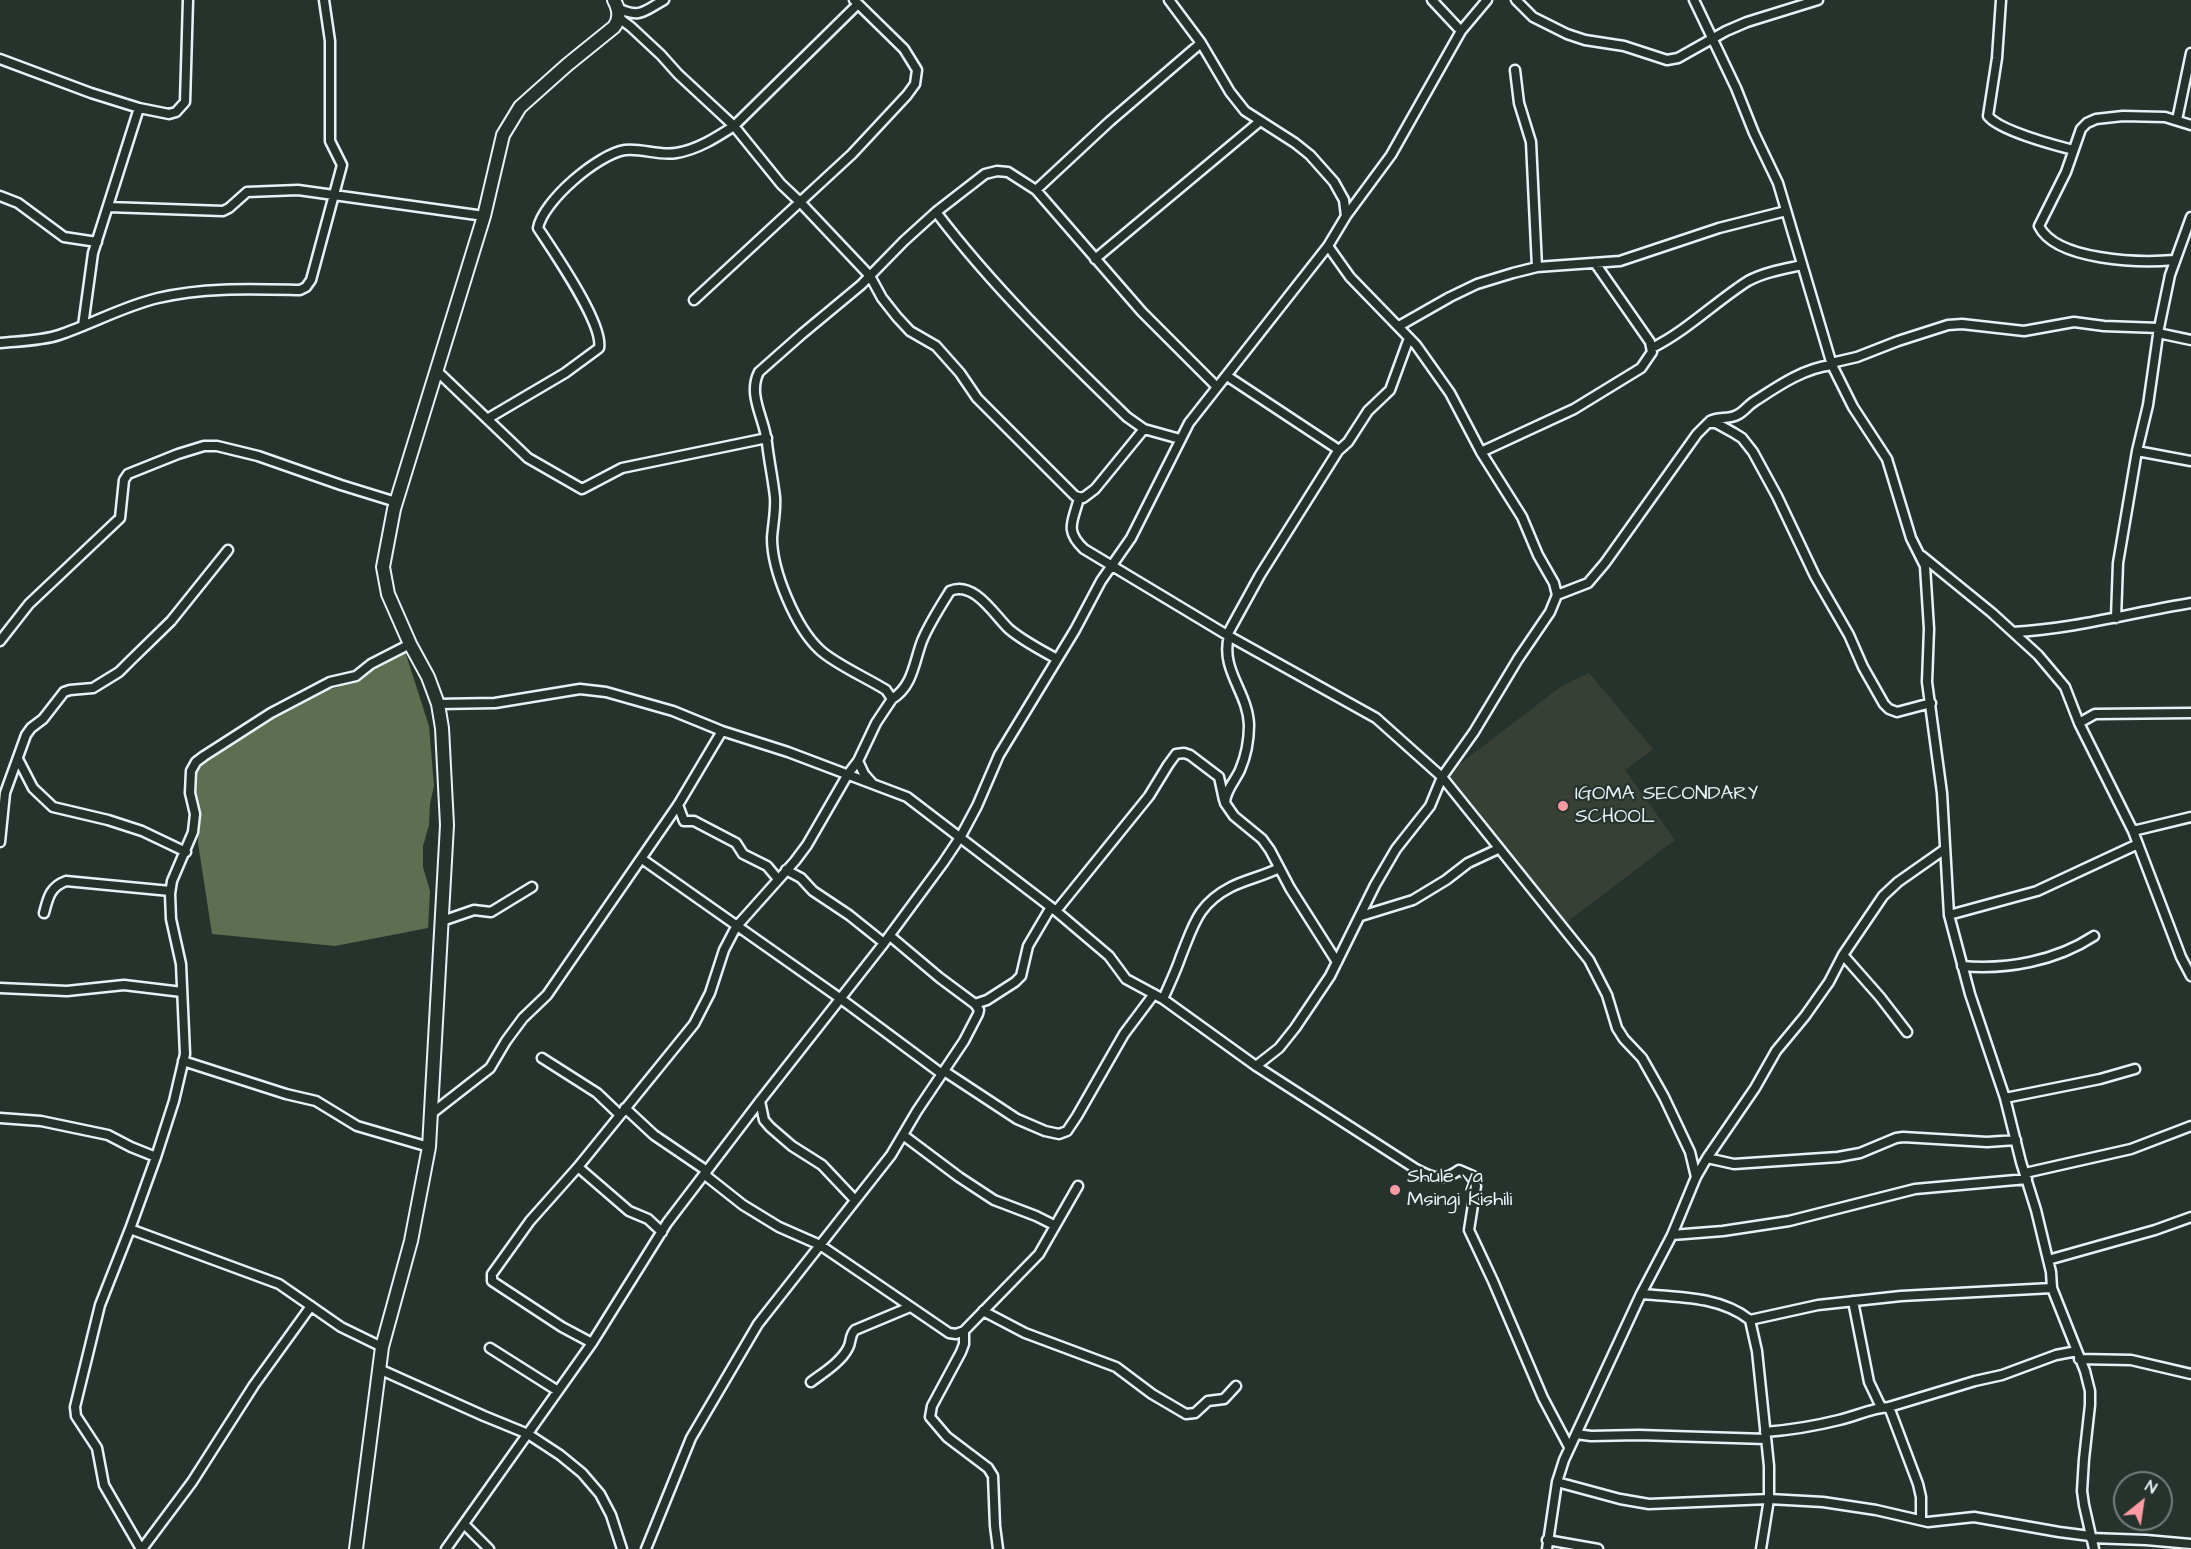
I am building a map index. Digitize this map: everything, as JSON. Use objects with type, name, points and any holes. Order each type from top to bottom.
[{"type":"main road","points":[[356,1549],[382,1347],[411,1241],[429,1147],[447,825],[444,757],[438,704],[428,677],[410,644],[388,594],[383,567],[396,502],[484,216],[503,135],[520,107],[614,27],[617,9]]},
{"type":"street","points":[[0,59],[91,93],[139,108],[170,114],[176,112],[185,102],[188,0]]},
{"type":"street","points":[[0,343],[57,336],[156,298],[235,289],[300,290],[306,287],[311,280],[342,165],[330,141],[330,41],[324,0]]},
{"type":"street","points":[[617,9],[633,15],[664,0]]},
{"type":"street","points":[[1169,0],[1201,43],[1230,92],[1245,111],[1310,155],[1340,189],[1347,216]]},
{"type":"street","points":[[1432,0],[1461,31]]},
{"type":"street","points":[[446,1549],[592,1343],[662,1232],[760,1101],[887,939],[961,836],[999,755],[1101,581],[1131,538],[1189,423],[1328,246],[1390,155],[1461,31],[1487,0]]},
{"type":"street","points":[[1516,0],[1533,17],[1567,34],[1586,40],[1624,46],[1667,60],[1678,58],[1747,22],[1818,0]]},
{"type":"street","points":[[1694,0],[1774,174],[1831,364],[1853,407],[1887,459],[1911,538],[1921,556],[1928,580],[1927,682],[1942,793],[1949,915],[1962,966],[2005,1098],[2048,1260],[2052,1288],[2090,1391],[2082,1491],[2094,1549]]},
{"type":"street","points":[[2001,0],[1988,116],[1990,120],[2014,131],[2073,150]]},
{"type":"street","points":[[487,419],[565,373],[599,348],[599,338],[585,305],[569,275],[538,228],[540,219],[547,209],[586,171],[614,153],[626,150],[677,153],[715,138],[734,126],[856,2],[904,49],[917,70],[915,84],[852,154],[694,300]]},
{"type":"street","points":[[617,9],[631,27],[734,126],[781,184],[870,276],[882,298],[910,331],[936,346],[960,373],[977,398],[1030,453],[1079,498]]},
{"type":"street","points":[[1036,190],[1126,107],[1201,43]]},
{"type":"street","points":[[2177,120],[2191,53]]},
{"type":"street","points":[[1515,70],[1519,103],[1531,142],[1537,267]]},
{"type":"street","points":[[83,326],[93,253],[139,108]]},
{"type":"street","points":[[2174,260],[2124,260],[2093,256],[2054,242],[2041,232],[2039,226],[2056,193],[2082,129],[2096,119],[2123,116],[2165,117],[2191,126]]},
{"type":"street","points":[[1095,259],[1259,122]]},
{"type":"street","points":[[892,699],[886,690],[821,651],[810,639],[788,601],[775,565],[772,539],[774,496],[767,438],[754,390],[759,372],[870,276],[936,212],[985,174],[998,171],[1008,172],[1036,190],[1142,312],[1217,387]]},
{"type":"street","points":[[108,207],[223,211],[243,193],[298,190],[484,216]]},
{"type":"street","points":[[0,196],[18,203],[64,237],[97,242]]},
{"type":"street","points":[[1399,326],[1477,284],[1537,267],[1620,261],[1719,228],[1786,211]]},
{"type":"street","points":[[936,212],[967,253],[1009,300],[1127,417],[1144,429],[1180,439]]},
{"type":"street","points":[[2116,618],[2118,563],[2137,451],[2148,405],[2159,330],[2174,260],[2190,222]]},
{"type":"street","points":[[1256,1066],[1279,1048],[1295,1028],[1337,962],[1396,849],[1424,815],[1435,797],[1442,777],[1474,732],[1518,659],[1551,612],[1557,595],[1554,582],[1538,555],[1522,517],[1481,452],[1450,393],[1409,338],[1350,277],[1328,246]]},
{"type":"street","points":[[1481,452],[1574,409],[1641,368],[1650,357],[1652,348],[1636,320],[1595,263]]},
{"type":"street","points":[[1652,348],[1672,338],[1749,281],[1767,273],[1802,264]]},
{"type":"street","points":[[1557,595],[1588,583],[1605,563],[1697,434],[1708,423],[1714,419],[1731,418],[1738,415],[1752,402],[1807,371],[1857,357],[1948,325],[1962,324],[2024,331],[2074,322],[2159,330],[2191,340]]},
{"type":"street","points":[[1224,800],[1241,768],[1249,725],[1248,711],[1228,662],[1226,649],[1228,636],[1260,575],[1338,451],[1348,442],[1368,411],[1390,390],[1409,338]]},
{"type":"street","points":[[437,372],[528,458],[584,490],[622,468],[767,438]]},
{"type":"street","points":[[1227,376],[1338,451]]},
{"type":"street","points":[[1708,423],[1716,423],[1742,438],[1753,452],[1815,576],[1849,635],[1863,667],[1884,704],[1889,710],[1897,712],[1931,703]]},
{"type":"street","points":[[1079,498],[1083,498],[1095,489],[1144,429]]},
{"type":"street","points":[[0,641],[29,604],[120,518],[124,480],[128,474],[178,454],[204,446],[217,446],[258,456],[396,502]]},
{"type":"street","points":[[2137,451],[2191,461]]},
{"type":"street","points":[[1079,498],[1072,524],[1074,539],[1090,553],[1228,636],[1376,718],[1442,777],[1551,915],[1572,938],[1598,976],[1607,995],[1617,1028],[1651,1072],[1690,1152],[1696,1177]]},
{"type":"street","points":[[0,842],[5,793],[31,728],[44,719],[57,698],[70,690],[93,688],[118,672],[163,631],[228,550]]},
{"type":"street","points":[[1921,556],[2013,632],[2038,655],[2065,687],[2079,723],[2133,831],[2177,946],[2191,976]]},
{"type":"street","points":[[592,1343],[572,1334],[492,1281],[494,1269],[530,1221],[578,1167],[694,1024],[710,993],[724,950],[736,927],[807,845],[848,774],[858,761],[876,723],[892,699],[909,682],[922,640],[950,591],[964,590],[980,598],[1008,628],[1057,659]]},
{"type":"street","points":[[2013,632],[2042,630],[2116,618],[2191,603]]},
{"type":"street","points":[[311,1306],[254,1385],[192,1482],[142,1549],[104,1485],[98,1448],[76,1416],[75,1407],[100,1305],[156,1157],[174,1101],[185,1054],[185,1017],[180,956],[171,919],[170,891],[193,832],[195,814],[190,793],[191,771],[196,762],[271,713],[330,682],[356,676],[371,664],[410,644]]},
{"type":"street","points":[[438,704],[495,703],[580,689],[606,692],[673,711],[722,731],[788,752],[915,800],[1054,909],[1109,956],[1126,980],[1158,997],[1256,1066],[1427,1175],[1449,1178],[1459,1170],[1473,1176],[1476,1186],[1469,1230],[1543,1398],[1569,1448]]},
{"type":"street","points":[[2079,723],[2095,714],[2191,713]]},
{"type":"street","points":[[431,1114],[490,1068],[506,1041],[532,1008],[547,995],[678,805],[722,731]]},
{"type":"street","points":[[975,1004],[987,1000],[1021,976],[1028,946],[1054,909],[1149,796],[1176,754],[1184,753],[1219,777],[1228,808],[1234,816],[1262,839],[1337,962]]},
{"type":"street","points":[[18,759],[33,788],[53,807],[142,831],[186,852]]},
{"type":"street","points":[[858,761],[872,784]]},
{"type":"street","points":[[678,805],[684,821],[694,820],[736,843],[743,854],[767,866],[778,879]]},
{"type":"street","points":[[2133,831],[2191,817]]},
{"type":"street","points":[[1949,915],[2037,891],[2138,844]]},
{"type":"street","points":[[1361,916],[1413,900],[1446,880],[1468,863],[1498,849]]},
{"type":"street","points":[[1598,1549],[1547,1545],[1557,1482],[1569,1448],[1671,1235],[1696,1177],[1755,1088],[1776,1051],[1805,1017],[1829,982],[1843,956],[1891,888],[1945,849]]},
{"type":"street","points":[[642,859],[943,1073],[1017,1119],[1044,1131],[1059,1134],[1067,1131],[1124,1034],[1158,997],[1178,966],[1191,926],[1204,908],[1231,887],[1279,868]]},
{"type":"street","points":[[646,1549],[670,1486],[700,1419],[766,1312],[885,1163],[943,1073],[979,1010],[975,1004],[887,939],[813,891],[801,878],[786,870]]},
{"type":"street","points":[[44,913],[51,890],[66,881],[170,891]]},
{"type":"street","points":[[442,921],[474,910],[491,912],[532,887]]},
{"type":"street","points":[[1962,966],[1993,967],[2028,962],[2074,949],[2094,936]]},
{"type":"street","points":[[1843,956],[1880,997],[1907,1032]]},
{"type":"street","points":[[0,987],[67,992],[124,985],[182,992]]},
{"type":"street","points":[[542,1058],[597,1093],[706,1173],[743,1205],[779,1227],[820,1245],[949,1333],[956,1334],[964,1331],[1039,1254],[1078,1186]]},
{"type":"street","points":[[183,1061],[286,1094],[316,1101],[331,1108],[346,1121],[367,1131],[429,1147]]},
{"type":"street","points":[[2005,1098],[2100,1079],[2135,1069]]},
{"type":"street","points":[[760,1101],[764,1120],[770,1127],[792,1146],[822,1165],[855,1200]]},
{"type":"street","points":[[0,1118],[41,1121],[108,1136],[156,1157]]},
{"type":"street","points":[[1671,1235],[1724,1231],[1789,1221],[1914,1189],[2026,1176],[2131,1149],[2191,1126]]},
{"type":"street","points":[[903,1135],[994,1200],[1054,1225]]},
{"type":"street","points":[[1707,1158],[1734,1164],[1838,1157],[1860,1153],[1903,1137],[1987,1142],[2016,1140]]},
{"type":"street","points":[[578,1167],[629,1211],[648,1219],[662,1232]]},
{"type":"street","points":[[2048,1260],[2156,1230],[2191,1217]]},
{"type":"street","points":[[130,1229],[279,1284],[341,1327],[382,1347]]},
{"type":"street","points":[[1750,1320],[1818,1305],[1853,1301],[1901,1296],[2052,1288]]},
{"type":"street","points":[[1641,1294],[1706,1301],[1731,1307],[1750,1320],[1757,1351],[1769,1466],[1769,1500],[1761,1549]]},
{"type":"street","points":[[1853,1301],[1869,1382],[1885,1407],[1918,1484],[1921,1497],[1921,1520]]},
{"type":"street","points":[[811,1382],[826,1371],[848,1348],[850,1335],[855,1330],[910,1307]]},
{"type":"street","points":[[983,1311],[1024,1333],[1116,1367],[1152,1394],[1186,1414],[1195,1413],[1208,1401],[1224,1399],[1236,1386]]},
{"type":"street","points":[[964,1331],[964,1344],[961,1352],[932,1406],[930,1417],[947,1437],[988,1468],[993,1476],[995,1526],[999,1549]]},
{"type":"street","points":[[490,1348],[558,1391]]},
{"type":"street","points":[[1576,1434],[1591,1436],[1766,1435],[1797,1430],[2002,1375],[2056,1355],[2131,1360],[2191,1374]]},
{"type":"street","points":[[380,1369],[528,1434],[560,1455],[582,1473],[594,1487],[611,1515],[622,1549]]},
{"type":"street","points":[[1557,1482],[1620,1499],[1649,1504],[1769,1500],[1823,1502],[1876,1510],[1928,1522],[1974,1517],[2090,1537],[2191,1544]]},
{"type":"street","points":[[465,1524],[489,1549]]},
{"type":"shaded area","name":"IGOMA SECONDARY SCHOOL","points":[[1589,673],[1653,749],[1625,770],[1675,840],[1564,924],[1448,773],[1559,688]]},
{"type":"green space","points":[[403,645],[429,726],[434,786],[429,825],[423,846],[423,867],[430,891],[428,928],[335,946],[212,934],[198,843],[199,820],[192,793],[194,765],[306,692],[336,688],[359,676]]},
{"type":"place","name":"IGOMA SECONDARY SCHOOL","points":[[1563,806]]},
{"type":"place","name":"Shule ya Msingi Kishili","points":[[1395,1190]]}]
